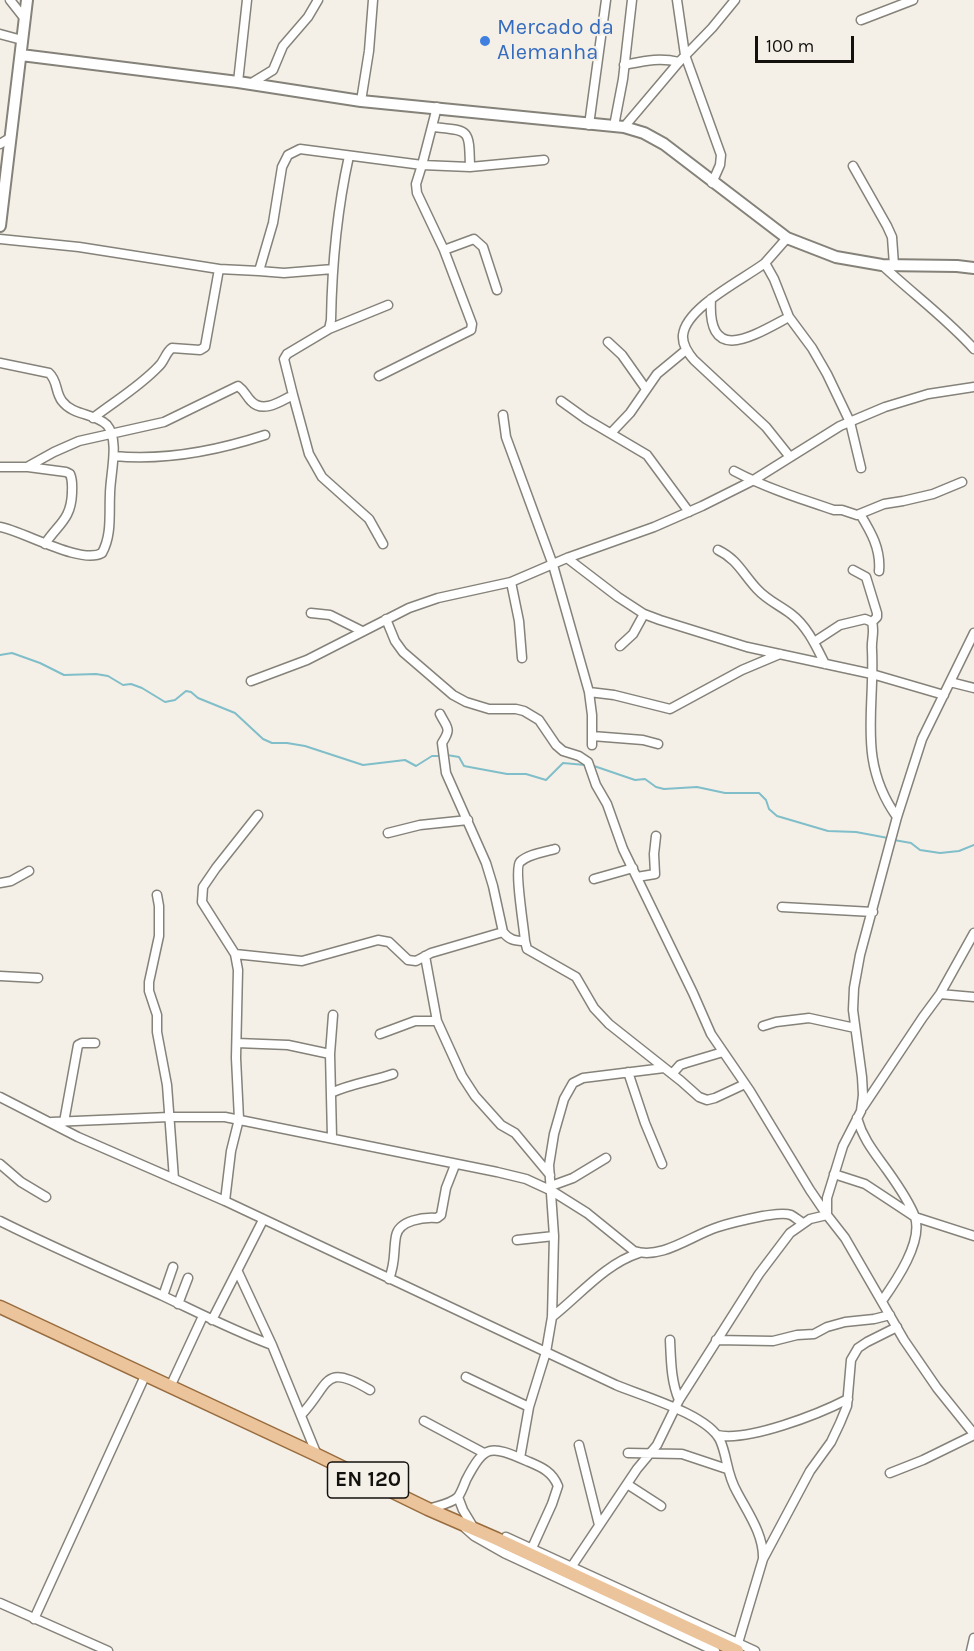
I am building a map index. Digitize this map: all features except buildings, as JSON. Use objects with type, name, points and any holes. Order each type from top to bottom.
[{"type":"main road","name":"EN 120","points":[[0,1307],[428,1509],[738,1647]]},
{"type":"street","points":[[10,0],[25,19]]},
{"type":"street","points":[[0,226],[27,0]]},
{"type":"street","points":[[244,83],[247,0]]},
{"type":"street","points":[[244,83],[273,70],[283,46],[308,17],[318,0]]},
{"type":"street","points":[[361,100],[369,51],[373,0]]},
{"type":"street","points":[[589,125],[606,0]]},
{"type":"street","points":[[619,127],[632,0]]},
{"type":"street","points":[[677,0],[682,59],[721,155],[720,165],[712,183]]},
{"type":"street","points":[[619,127],[712,28],[735,0]]},
{"type":"street","points":[[861,21],[913,0]]},
{"type":"street","points":[[0,34],[22,40]]},
{"type":"street","points":[[21,55],[361,100],[619,127],[644,132],[664,144],[712,183],[787,238],[836,257],[888,265],[974,268]]},
{"type":"street","points":[[624,65],[652,59],[682,59]]},
{"type":"street","points":[[379,376],[471,330],[472,324],[444,250],[417,194],[416,184],[437,107]]},
{"type":"street","points":[[433,127],[461,130],[467,134],[470,166]]},
{"type":"street","points":[[0,144],[10,138]]},
{"type":"street","points":[[259,271],[273,223],[282,167],[288,155],[300,149],[422,165],[470,166],[544,160]]},
{"type":"street","points":[[329,329],[341,192],[349,156]]},
{"type":"street","points":[[853,166],[891,237],[888,265],[913,294],[956,329],[974,349]]},
{"type":"street","points":[[787,238],[765,263],[711,298],[687,325],[683,334],[686,350],[708,374],[766,427],[790,457]]},
{"type":"street","points":[[0,239],[80,247],[219,269],[284,273],[333,268]]},
{"type":"street","points":[[444,250],[474,240],[483,247],[496,290]]},
{"type":"street","points":[[765,263],[789,317],[812,348],[850,422],[861,468]]},
{"type":"street","points":[[93,418],[143,381],[159,366],[167,351],[172,348],[200,350],[205,347],[219,269]]},
{"type":"street","points":[[711,298],[710,315],[713,327],[726,340],[733,342],[789,317]]},
{"type":"street","points":[[383,544],[369,519],[322,477],[309,454],[284,359],[287,354],[329,329],[388,305]]},
{"type":"street","points":[[608,342],[622,355],[646,389]]},
{"type":"street","points":[[610,433],[630,413],[657,374],[686,350]]},
{"type":"street","points":[[0,363],[49,373],[55,378],[57,392],[70,410],[106,424],[112,433],[114,456],[108,537],[102,554],[97,556],[75,554],[0,527]]},
{"type":"street","points":[[27,467],[79,441],[164,422],[238,386],[244,390],[252,403],[260,407],[272,406],[293,395]]},
{"type":"street","points":[[250,681],[307,660],[409,608],[438,598],[511,582],[567,558],[689,512],[752,481],[850,422],[885,407],[928,394],[974,387]]},
{"type":"street","points":[[561,401],[647,455],[689,512]]},
{"type":"street","points":[[503,415],[506,436],[553,565],[589,692],[592,740],[643,740],[658,744]]},
{"type":"street","points":[[114,456],[168,457],[226,447],[266,435]]},
{"type":"street","points":[[0,467],[27,467],[70,474],[72,503],[69,515],[45,544]]},
{"type":"street","points":[[734,471],[752,481],[834,510],[857,515],[884,504],[933,494],[962,482]]},
{"type":"street","points":[[860,514],[871,532],[878,551],[879,571]]},
{"type":"street","points":[[718,550],[737,562],[757,590],[800,622],[814,642],[825,664]]},
{"type":"street","points":[[567,558],[644,614],[747,646],[872,674],[944,695]]},
{"type":"street","points":[[853,570],[866,578],[877,613],[877,617],[872,622]]},
{"type":"street","points":[[511,582],[519,621],[522,658]]},
{"type":"street","points":[[311,613],[330,615],[362,631]]},
{"type":"street","points":[[620,646],[633,633],[644,614]]},
{"type":"street","points":[[386,619],[394,641],[403,652],[453,695],[466,702],[489,709],[524,711],[539,720],[556,745],[563,751],[579,756],[588,765],[607,804],[623,849],[711,1034],[745,1084],[810,1190],[845,1238],[897,1327],[938,1388],[974,1434],[890,1473]]},
{"type":"street","points":[[814,642],[840,625],[865,619],[872,622]]},
{"type":"street","points":[[872,622],[874,630],[869,711],[873,766],[879,785],[897,817]]},
{"type":"street","points":[[882,1300],[911,1251],[916,1231],[915,1217],[899,1188],[868,1146],[859,1114],[862,1077],[853,1010],[854,988],[860,955],[897,817],[922,739],[974,633]]},
{"type":"street","points":[[589,692],[614,695],[670,709],[742,670],[781,654]]},
{"type":"street","points":[[950,682],[974,688]]},
{"type":"street","points":[[440,714],[447,725],[447,736],[442,743],[444,763],[486,862],[494,886],[503,932],[507,938],[525,941]]},
{"type":"street","points":[[225,1201],[231,1151],[239,1119],[236,1058],[238,970],[235,954],[202,902],[203,887],[258,815]]},
{"type":"street","points":[[388,834],[420,825],[468,820]]},
{"type":"street","points":[[637,877],[655,874],[656,836]]},
{"type":"street","points":[[555,849],[529,857],[520,862],[518,868],[518,889],[527,949],[576,977],[594,1008],[609,1024],[699,1097],[707,1100],[745,1084]]},
{"type":"street","points":[[594,879],[633,868]]},
{"type":"street","points":[[0,883],[11,881],[29,871]]},
{"type":"street","points":[[157,895],[159,936],[149,992],[157,1015],[157,1032],[167,1085],[174,1179]]},
{"type":"street","points":[[782,907],[873,912]]},
{"type":"street","points":[[235,954],[302,961],[378,940],[388,942],[408,960],[416,961],[425,956],[503,932]]},
{"type":"street","points":[[827,1215],[827,1198],[834,1174],[843,1146],[859,1114],[940,994],[974,933]]},
{"type":"street","points":[[425,956],[437,1021],[462,1076],[475,1096],[501,1125],[514,1133],[550,1175]]},
{"type":"street","points":[[0,976],[38,978]]},
{"type":"street","points":[[940,994],[974,997]]},
{"type":"street","points":[[332,1137],[330,1054],[333,1015]]},
{"type":"street","points":[[763,1026],[809,1018],[855,1028]]},
{"type":"street","points":[[380,1034],[415,1021],[437,1021]]},
{"type":"street","points":[[64,1122],[78,1045],[95,1043]]},
{"type":"street","points":[[237,1043],[288,1045],[330,1054]]},
{"type":"street","points":[[672,1074],[680,1065],[723,1052]]},
{"type":"street","points":[[520,1458],[529,1407],[546,1352],[552,1317],[555,1236],[549,1165],[554,1134],[564,1099],[573,1083],[583,1078],[664,1068]]},
{"type":"street","points":[[628,1072],[662,1164]]},
{"type":"street","points":[[331,1093],[393,1074]]},
{"type":"street","points":[[0,1097],[48,1122],[225,1201],[645,1397],[677,1404],[717,1435],[726,1459],[730,1480],[760,1538],[764,1549],[764,1560]]},
{"type":"street","points":[[48,1122],[225,1117],[332,1137],[526,1179],[552,1188],[634,1251],[640,1253]]},
{"type":"street","points":[[552,1188],[606,1158]]},
{"type":"street","points":[[0,1164],[21,1182],[46,1197]]},
{"type":"street","points":[[389,1279],[395,1263],[396,1234],[399,1229],[419,1218],[437,1218],[441,1215],[446,1188],[455,1165]]},
{"type":"street","points":[[834,1174],[865,1184],[915,1217],[974,1236]]},
{"type":"street","points":[[552,1317],[609,1268],[627,1257],[669,1248],[716,1227],[746,1220],[778,1214],[791,1215],[803,1223]]},
{"type":"street","points":[[572,1566],[662,1435],[677,1404],[716,1340],[780,1245],[803,1223],[827,1215]]},
{"type":"street","points":[[212,1320],[263,1220]]},
{"type":"street","points":[[0,1221],[202,1316],[272,1345]]},
{"type":"street","points":[[517,1240],[555,1236]]},
{"type":"street","points":[[163,1296],[173,1267]]},
{"type":"street","points":[[238,1272],[302,1414],[317,1455]]},
{"type":"street","points":[[178,1304],[188,1278]]},
{"type":"street","points":[[716,1340],[773,1341],[797,1335],[814,1334],[827,1327],[845,1322],[890,1315]]},
{"type":"street","points":[[170,1388],[202,1316]]},
{"type":"street","points":[[738,1647],[764,1560],[810,1471],[836,1432],[848,1399],[851,1360],[858,1348],[897,1327]]},
{"type":"street","points":[[670,1340],[671,1369],[677,1404]]},
{"type":"street","points":[[34,1618],[145,1376]]},
{"type":"street","points":[[302,1414],[330,1378],[345,1377],[370,1390]]},
{"type":"street","points":[[466,1377],[529,1407]]},
{"type":"street","points":[[717,1435],[734,1436],[803,1419],[848,1399]]},
{"type":"street","points":[[424,1421],[483,1453]]},
{"type":"street","points":[[579,1445],[598,1525]]},
{"type":"street","points":[[428,1509],[458,1497],[483,1453],[494,1449],[520,1458],[545,1469],[554,1476],[558,1486],[532,1548]]},
{"type":"street","points":[[627,1453],[682,1454],[727,1469]]},
{"type":"street","points":[[627,1484],[662,1506]]},
{"type":"street","points":[[458,1497],[466,1524],[474,1536],[504,1553],[715,1651]]},
{"type":"street","points":[[466,1524],[493,1531],[532,1548],[738,1647],[755,1651]]},
{"type":"street","points":[[0,1604],[108,1651]]},
{"type":"street","points":[[971,1651],[974,1638]]},
{"type":"waterway","points":[[0,655],[12,653],[64,675],[108,676],[123,685],[131,684],[142,688],[165,702],[175,700],[186,691],[191,692],[198,698],[235,713],[263,739],[272,743],[305,746],[363,765],[405,760],[416,766],[432,756],[441,756]]},
{"type":"waterway","points":[[447,755],[459,757],[464,766],[507,774],[526,774],[546,780],[563,763],[585,765]]},
{"type":"waterway","points":[[594,766],[635,780],[645,779],[656,787],[664,789],[697,787],[725,793],[759,793],[766,800],[769,809],[777,816],[828,831],[856,832],[888,838]]},
{"type":"waterway","points":[[894,840],[911,843],[920,850],[940,853],[959,851],[974,845]]},
{"type":"place","name":"Mercado da Alemanha","points":[[485,41]]}]
